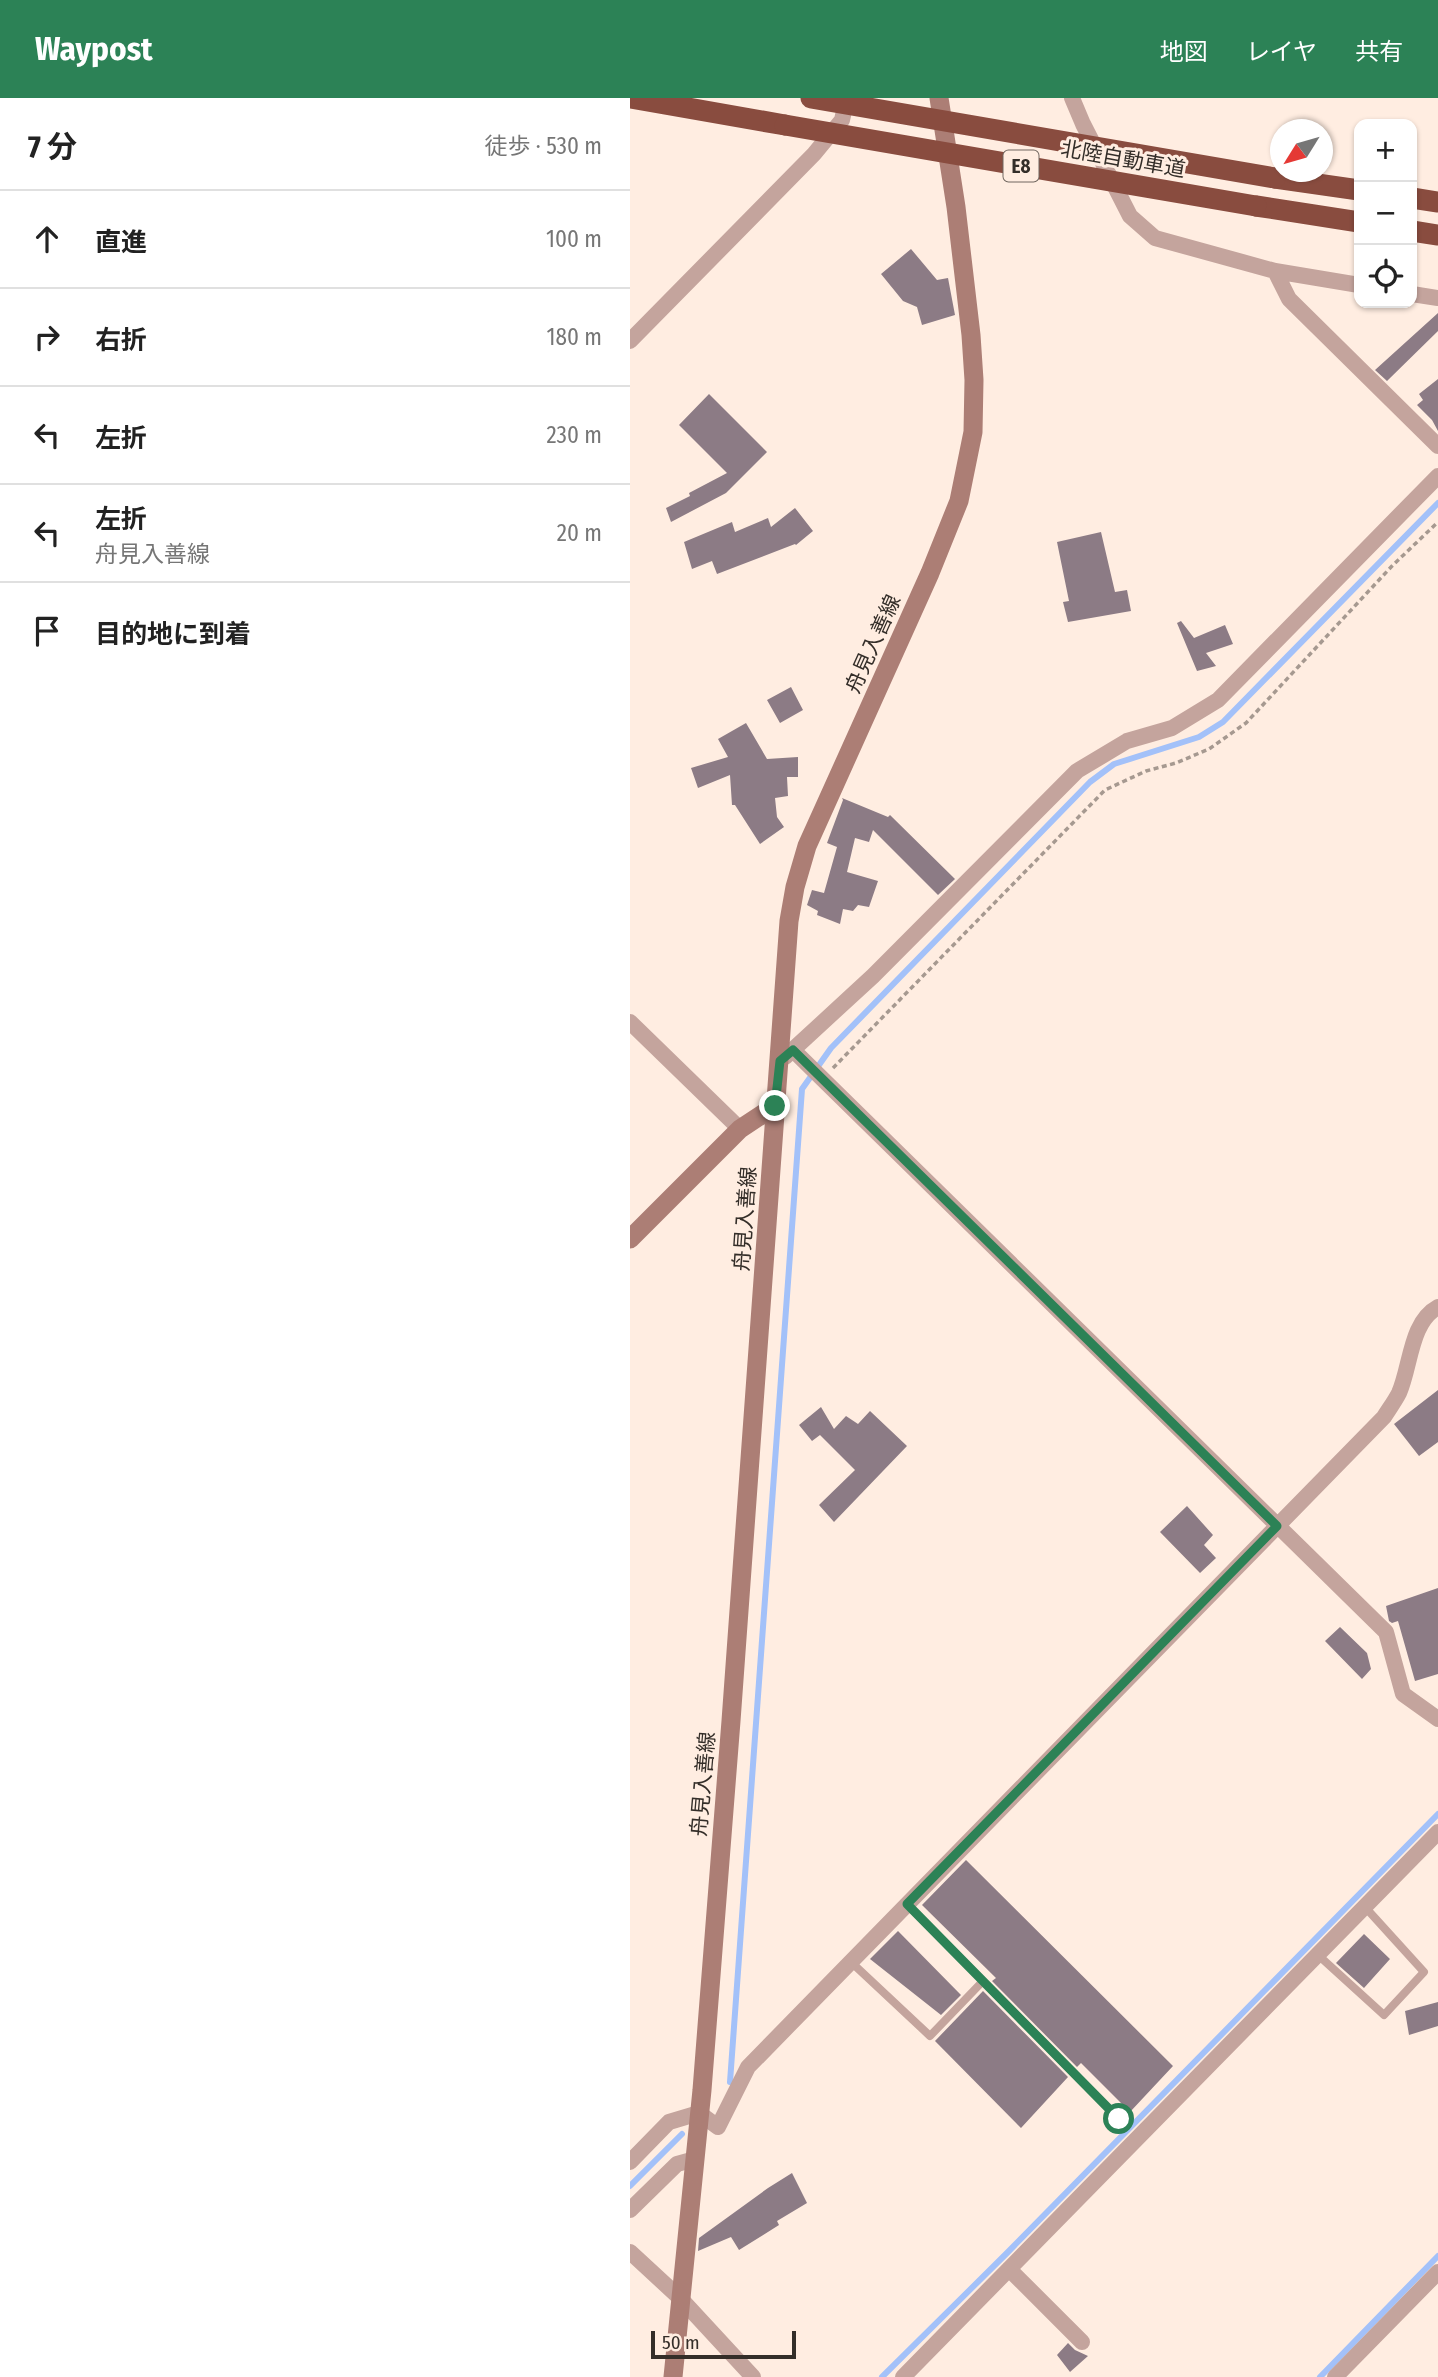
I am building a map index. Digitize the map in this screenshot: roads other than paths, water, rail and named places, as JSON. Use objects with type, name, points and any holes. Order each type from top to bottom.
[{"type":"highway","name":"北陸自動車道","points":[[631,98],[1354,221]]},
{"type":"highway","name":"北陸自動車道","points":[[811,98],[1354,189]]},
{"type":"highway","points":[[1417,199],[1438,202]]},
{"type":"highway","points":[[1417,232],[1438,235]]},
{"type":"main road","name":"舟見入善線","points":[[673,2377],[695,2159],[731,1721],[775,1106],[786,1056],[789,921],[795,887],[807,846],[940,549],[959,500],[973,432],[971,335],[956,207],[939,98]]},
{"type":"main road","points":[[630,1239],[740,1129],[775,1106]]},
{"type":"street","points":[[630,341],[814,154],[842,120],[847,98]]},
{"type":"street","points":[[1072,98],[1130,216],[1155,237],[1275,271],[1354,284]]},
{"type":"street","points":[[1275,271],[1289,299],[1438,446]]},
{"type":"street","points":[[1417,295],[1438,298]]},
{"type":"street","points":[[1438,476],[1218,699],[1172,728],[1127,741],[1077,771],[873,976],[786,1056],[822,1079],[1387,1632],[1404,1694],[1438,1719]]},
{"type":"street","points":[[630,1022],[740,1129]]},
{"type":"street","points":[[630,2162],[669,2122],[699,2113],[718,2127],[748,2067],[1384,1417],[1399,1392],[1417,1335],[1429,1312],[1438,1307]]},
{"type":"street","points":[[903,2377],[1438,1832]]},
{"type":"street","points":[[630,2210],[677,2164],[695,2159]]},
{"type":"street","points":[[630,2252],[680,2298],[753,2377]]},
{"type":"street","points":[[1009,2269],[1082,2342]]},
{"type":"street","points":[[1335,2377],[1438,2272]]},
{"type":"lane","points":[[907,1904],[1119,2119]]},
{"type":"lane","points":[[1318,1955],[1384,2015],[1423,1972],[1364,1907]]},
{"type":"lane","points":[[851,1962],[930,2036],[983,1980]]},
{"type":"waterway","points":[[730,2082],[802,1089],[831,1048],[1090,782],[1114,764],[1199,737],[1223,722],[1438,503]]},
{"type":"waterway","points":[[882,2377],[1438,1814]]},
{"type":"waterway","points":[[630,2186],[682,2134]]},
{"type":"waterway","points":[[1320,2377],[1438,2256]]}]
